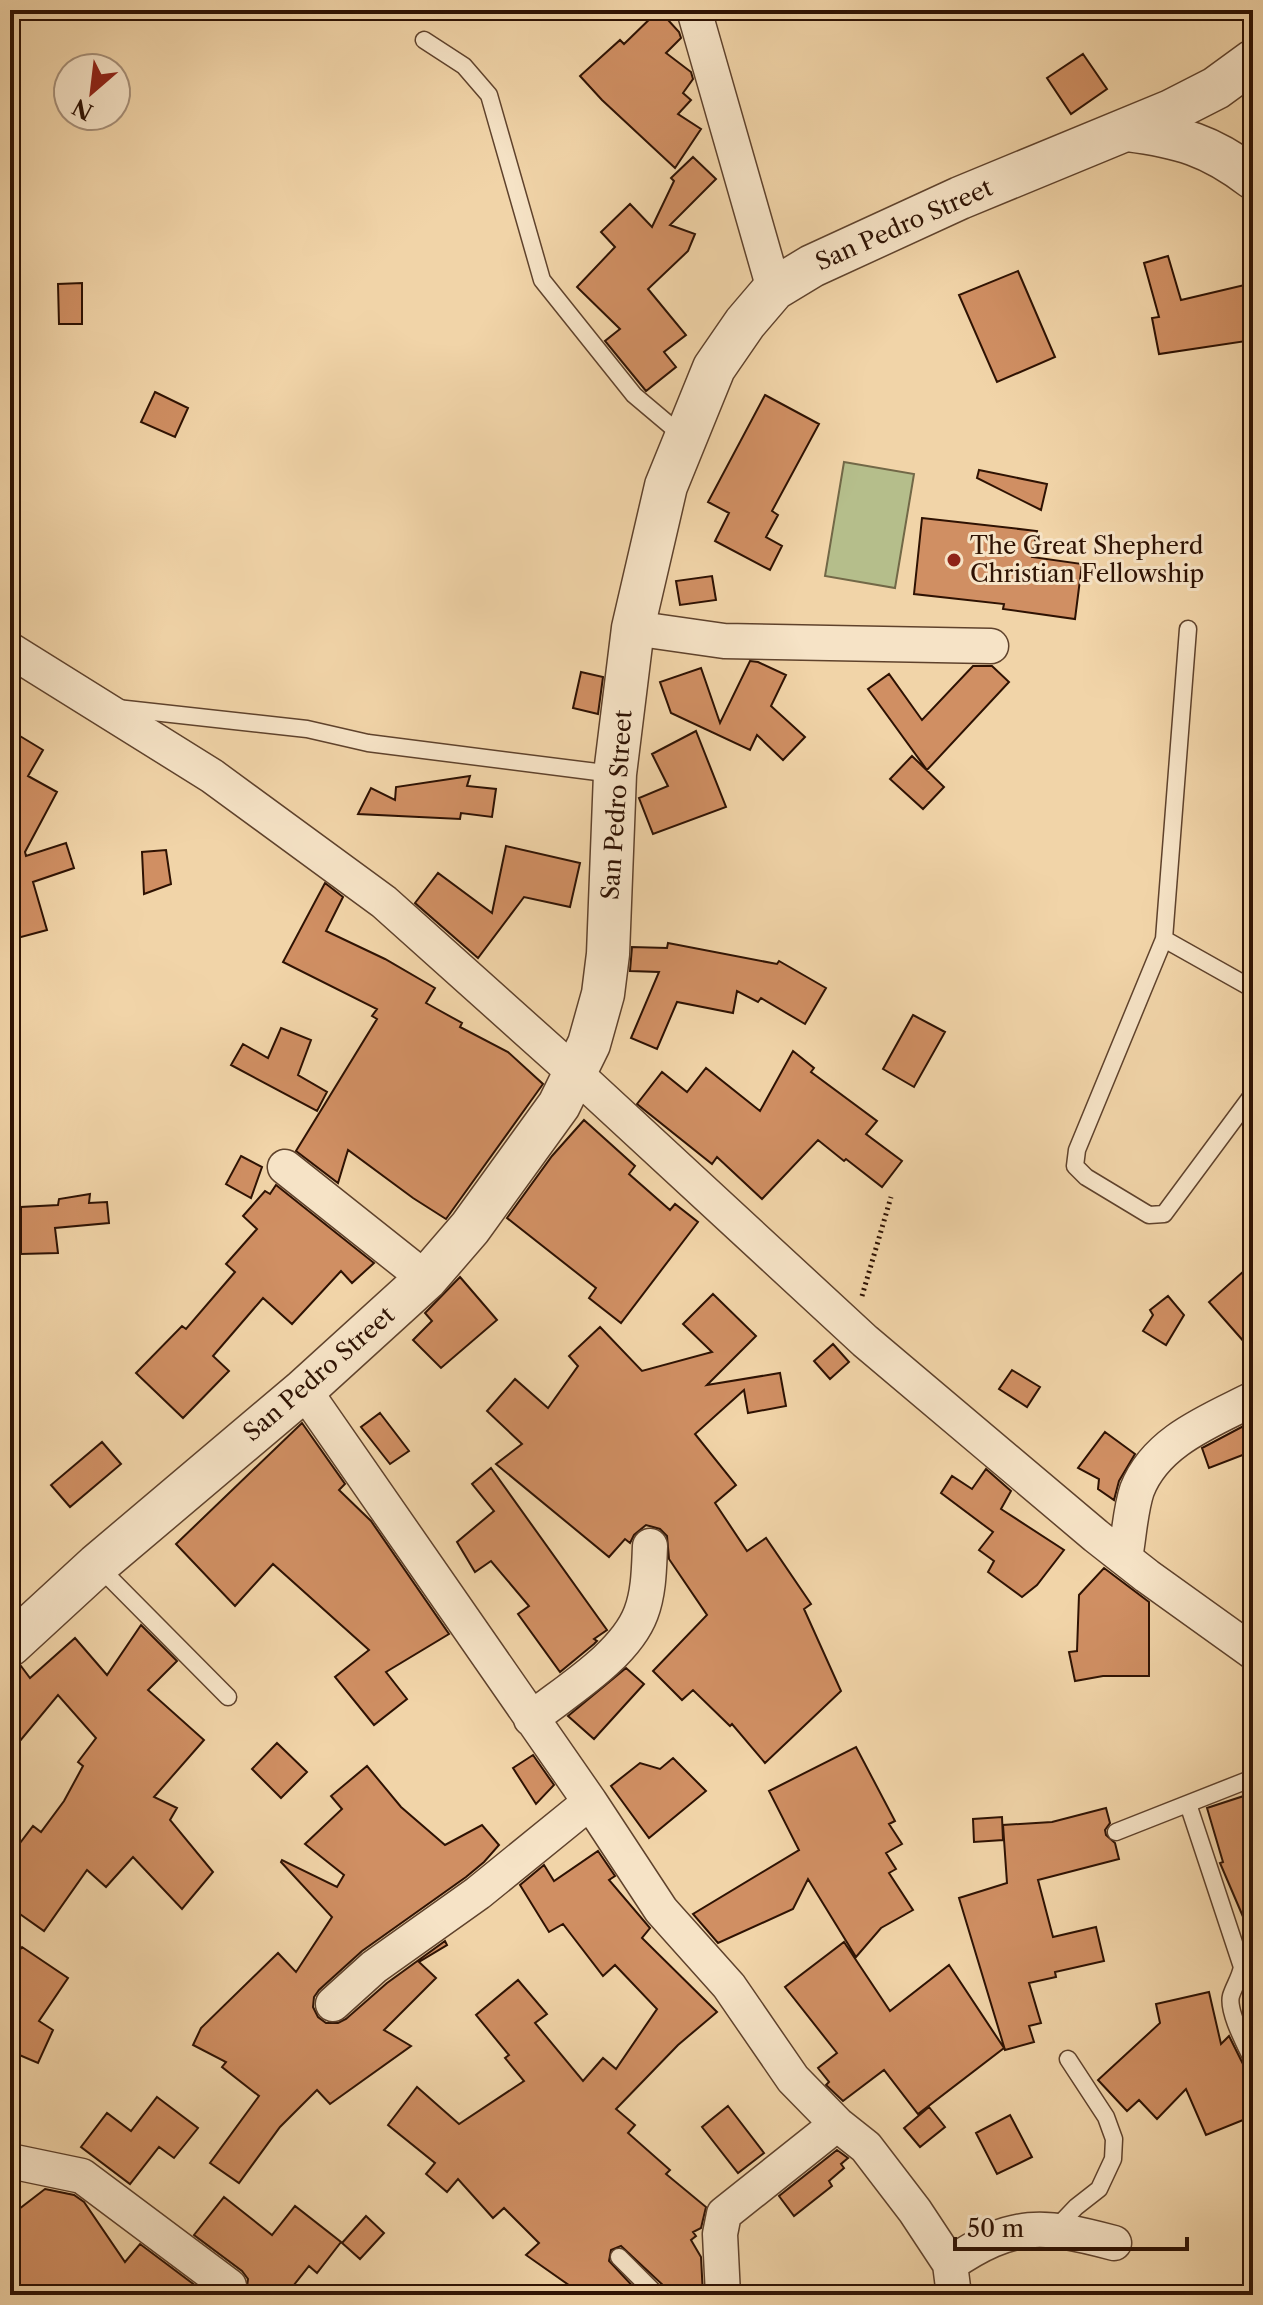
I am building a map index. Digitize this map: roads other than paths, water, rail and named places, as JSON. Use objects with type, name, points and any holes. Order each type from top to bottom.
[{"type":"street","points":[[694,10],[774,289]]},
{"type":"street","name":"San Pedro Street","points":[[10,1645],[97,1565],[304,1390],[426,1279],[510,1176],[559,1105],[597,1024],[608,954],[615,774],[633,628],[666,486],[714,368],[745,323],[774,289],[812,266],[960,198],[1127,130],[1216,88],[1253,61]]},
{"type":"street","points":[[1127,130],[1177,137],[1204,148],[1253,178]]},
{"type":"street","points":[[633,628],[724,641],[991,646]]},
{"type":"street","points":[[10,650],[212,776],[384,902],[865,1341],[1125,1558],[1253,1652]]},
{"type":"street","points":[[285,1167],[426,1279]]},
{"type":"street","points":[[304,1390],[590,1802],[661,1910],[729,1986],[793,2079],[837,2124],[866,2147],[915,2211],[952,2279],[982,2243],[1009,2232],[1055,2229],[1114,2243]]},
{"type":"street","points":[[1125,1558],[1137,1490],[1167,1448],[1187,1433],[1253,1399]]},
{"type":"street","points":[[531,1719],[612,1655],[631,1631],[641,1614],[647,1590],[650,1546]]},
{"type":"street","points":[[333,2004],[374,1967],[478,1893],[590,1802]]},
{"type":"street","points":[[723,2295],[720,2234],[724,2214],[837,2124]]},
{"type":"street","points":[[10,2161],[82,2176],[229,2286]]},
{"type":"lane","points":[[424,40],[464,66],[489,95],[542,280],[634,395],[687,439]]},
{"type":"lane","points":[[1188,629],[1164,939],[1077,1150],[1075,1166],[1086,1177],[1149,1215],[1164,1214],[1253,1094]]},
{"type":"lane","points":[[99,706],[307,729],[368,743],[615,774]]},
{"type":"lane","points":[[1164,939],[1253,989]]},
{"type":"lane","points":[[97,1565],[228,1697]]},
{"type":"lane","points":[[1116,1832],[1253,1778]]},
{"type":"lane","points":[[1188,1804],[1242,1967],[1239,1982],[1231,1994],[1230,2006],[1253,2061]]},
{"type":"lane","points":[[1055,2229],[1099,2189],[1113,2159],[1114,2139],[1106,2117],[1068,2059]]},
{"type":"lane","points":[[619,2257],[657,2295]]},
{"type":"place","name":"The Great Shepherd Christian Fellowship","points":[[954,560]]}]
